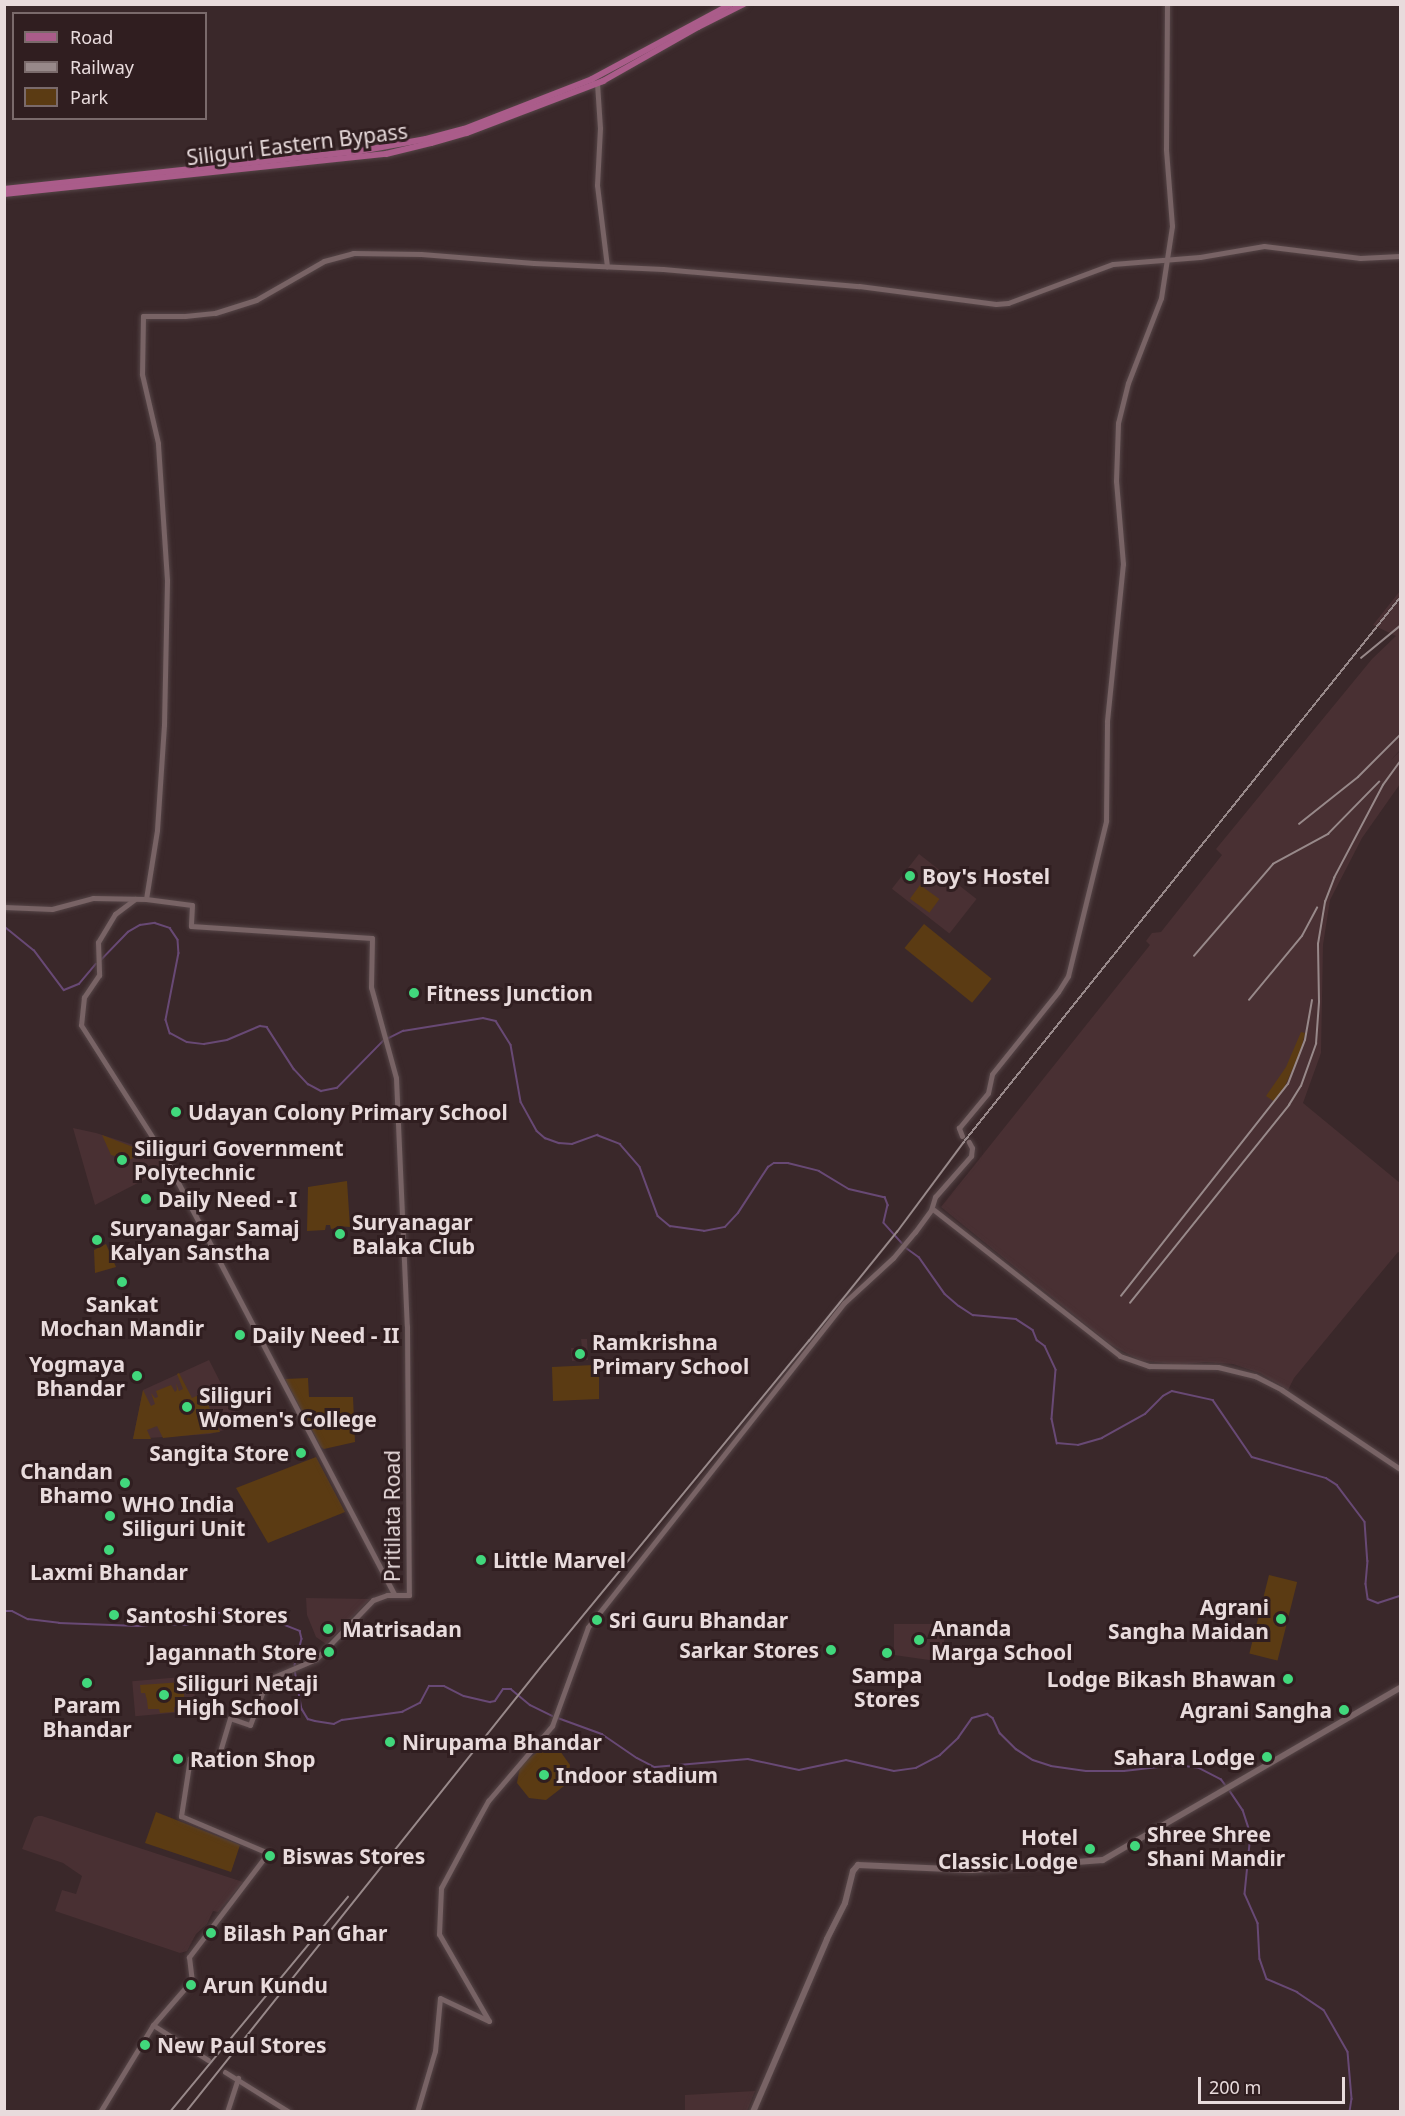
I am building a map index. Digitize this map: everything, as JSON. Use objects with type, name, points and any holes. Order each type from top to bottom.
[{"type":"main road","name":"Siliguri Eastern Bypass","points":[[385,150],[464,129],[592,79],[731,4]]},
{"type":"main road","name":"Siliguri Eastern Bypass","points":[[4,194],[385,150],[467,133],[597,83],[708,21],[744,4]]},
{"type":"main road","name":"Siliguri Eastern Bypass","points":[[4,189],[359,153]]},
{"type":"main road","points":[[753,2112],[824,1945],[845,1903],[853,1871],[858,1865],[972,1870],[1094,1862],[1107,1858],[1401,1688]]},
{"type":"street","points":[[962,1136],[959,1128],[988,1093],[992,1074],[1058,992],[1068,975],[1106,821],[1107,721],[1123,564],[1116,481],[1118,423],[1128,383],[1159,305],[1172,226],[1166,149],[1167,4]]},
{"type":"street","points":[[597,83],[600,128],[597,185],[607,266]]},
{"type":"street","points":[[4,907],[52,909],[93,898],[146,899],[157,830],[163,736],[167,580],[158,442],[142,374],[143,316],[215,313],[256,300],[324,261],[353,253],[421,254],[607,266],[859,286],[996,304],[1008,303],[1113,264],[1168,260],[1264,246],[1360,258],[1401,256]]},
{"type":"street","points":[[100,2112],[114,2084],[153,2025],[192,1980],[189,1957],[268,1853],[183,1818],[180,1814],[190,1758],[196,1755],[211,1760],[218,1758],[230,1718],[250,1725],[267,1680],[300,1667],[322,1653],[374,1600],[394,1594],[162,1152],[83,1030],[80,1020],[83,1003],[88,989],[99,975],[98,947],[109,922],[137,898]]},
{"type":"street","name":"Pritilata Road","points":[[146,899],[192,905],[191,926],[372,938],[370,987],[396,1078],[406,1314],[409,1595],[394,1594]]},
{"type":"street","points":[[417,2112],[435,2051],[440,1998],[489,2020],[439,1934],[441,1888],[488,1801],[552,1726],[588,1627],[844,1303],[894,1257],[915,1232],[931,1210],[935,1197],[971,1156],[972,1148],[969,1142]]},
{"type":"street","points":[[934,1210],[1120,1356],[1149,1366],[1218,1367],[1262,1379],[1401,1469]]},
{"type":"street","points":[[153,2025],[208,2060]]},
{"type":"street","points":[[225,2072],[238,2078],[289,2112]]},
{"type":"street","points":[[227,2112],[238,2078]]},
{"type":"shaded area","points":[[1400,591],[1400,750],[1391,760],[1400,751],[1400,784],[1362,838],[1330,900],[1323,945],[1321,1053],[1303,1103],[1400,1183],[1400,1253],[1398,1252],[1294,1378],[1288,1390],[1260,1373],[1233,1364],[1205,1362],[1179,1365],[1139,1360],[1110,1344],[941,1207],[1150,945],[1146,941],[1152,933],[1161,932],[1222,855],[1216,849],[1372,659],[1396,636],[1373,625]]},
{"type":"shaded area","points":[[919,854],[977,899],[949,934],[892,889]]},
{"type":"shaded area","name":"Siliguri Government Polytechnic","points":[[73,1128],[159,1153],[167,1168],[95,1205]]},
{"type":"shaded area","name":"Ramkrishna Primary School","points":[[581,1339],[587,1339],[588,1360],[572,1361],[571,1348],[582,1348]]},
{"type":"shaded area","name":"Siliguri Women's College","points":[[209,1360],[242,1425],[210,1434],[133,1439],[143,1390]]},
{"type":"shaded area","name":"Matrisadan","points":[[306,1598],[370,1599],[326,1644],[316,1637],[307,1615]]},
{"type":"shaded area","name":"Ananda Marga School","points":[[894,1624],[945,1624],[943,1662],[894,1655]]},
{"type":"shaded area","name":"Siliguri Netaji High School","points":[[193,1676],[196,1711],[135,1716],[132,1681]]},
{"type":"shaded area","points":[[38,1816],[243,1882],[218,1912],[213,1911],[207,1924],[196,1934],[187,1951],[180,1953],[55,1911],[62,1890],[76,1894],[82,1876],[63,1863],[22,1849],[34,1818]]},
{"type":"shaded area","points":[[755,2091],[747,2111],[685,2111],[685,2095]]},
{"type":"green space","points":[[920,885],[939,899],[929,913],[910,899]]},
{"type":"green space","points":[[924,924],[992,979],[972,1003],[904,948]]},
{"type":"green space","points":[[1301,1032],[1305,1033],[1301,1050],[1275,1102],[1266,1096],[1286,1067]]},
{"type":"green space","points":[[102,1135],[148,1150],[129,1160],[111,1155]]},
{"type":"green space","points":[[347,1181],[350,1227],[337,1226],[331,1229],[330,1225],[326,1225],[325,1230],[307,1231],[308,1187]]},
{"type":"green space","points":[[106,1244],[116,1267],[95,1273],[94,1250]]},
{"type":"green space","points":[[594,1365],[599,1368],[599,1399],[553,1401],[552,1367]]},
{"type":"green space","points":[[179,1373],[192,1398],[203,1393],[220,1432],[163,1438],[157,1426],[147,1430],[151,1439],[133,1439],[143,1390],[151,1406],[155,1404],[151,1393],[155,1398],[158,1397],[156,1391],[171,1385],[175,1392],[176,1383],[179,1391],[183,1389],[177,1374]]},
{"type":"green space","points":[[308,1378],[309,1397],[353,1397],[355,1442],[324,1449],[321,1447],[285,1379]]},
{"type":"green space","points":[[316,1457],[345,1512],[268,1543],[236,1488]]},
{"type":"green space","name":"Agrani Sangha Maidan","points":[[1269,1575],[1297,1582],[1278,1661],[1249,1654]]},
{"type":"green space","points":[[183,1682],[185,1707],[174,1707],[174,1712],[160,1713],[159,1709],[148,1709],[145,1693],[141,1693],[140,1685]]},
{"type":"green space","name":"Indoor stadium","points":[[541,1749],[560,1751],[570,1765],[568,1783],[546,1800],[529,1798],[517,1783],[520,1766]]},
{"type":"green space","points":[[156,1812],[240,1845],[231,1872],[145,1843]]},
{"type":"waterway","points":[[100,961],[128,932],[140,925],[155,923],[170,928],[178,940],[179,953],[166,1020],[170,1033],[187,1042],[204,1044],[227,1040],[260,1026],[267,1027],[294,1069],[308,1084],[321,1091],[337,1088],[383,1041]]},
{"type":"waterway","points":[[4,926],[34,950],[64,990],[79,984],[96,964]]},
{"type":"waterway","points":[[387,1039],[403,1031],[483,1018],[496,1021],[511,1045],[521,1102],[537,1131],[545,1138],[559,1143],[572,1144],[597,1135],[620,1144],[640,1167],[658,1216],[670,1226],[704,1231],[725,1227],[738,1213],[768,1167],[774,1163],[788,1163],[819,1171],[849,1189],[885,1197],[888,1205],[884,1223],[902,1243]]},
{"type":"waterway","points":[[905,1247],[919,1257],[945,1294],[959,1306],[973,1315],[1016,1319],[1033,1330],[1037,1340],[1045,1346],[1056,1370],[1052,1419],[1057,1443],[1078,1445],[1102,1438],[1145,1414],[1163,1396],[1172,1391],[1213,1400],[1252,1457],[1326,1478],[1337,1485],[1365,1522],[1368,1599],[1378,1603],[1400,1596]]},
{"type":"waterway","points":[[4,1611],[12,1611],[28,1619],[59,1623],[138,1626],[191,1625],[208,1612],[262,1616],[300,1631],[302,1639],[295,1665]]},
{"type":"waterway","points":[[295,1670],[302,1709],[308,1719],[315,1721],[334,1724],[342,1720],[402,1712],[420,1703],[429,1686],[444,1686],[464,1696],[490,1702],[495,1701],[503,1689],[511,1689],[530,1705],[553,1716]]},
{"type":"waterway","points":[[558,1718],[602,1734],[637,1758],[655,1767],[748,1759],[799,1770],[846,1760],[894,1771],[916,1768],[940,1755],[958,1738],[972,1718],[987,1714],[993,1718],[1000,1733],[1016,1749],[1033,1760],[1051,1766],[1086,1771],[1124,1771],[1176,1765],[1199,1768],[1221,1779],[1227,1787]]},
{"type":"waterway","points":[[1230,1791],[1243,1810],[1251,1834],[1245,1894],[1258,1923],[1260,1959],[1267,1979],[1297,1992],[1324,2010],[1348,2052],[1352,2099],[1350,2112]]},
{"type":"railway","points":[[186,2112],[545,1662],[897,1232],[963,1143],[1400,598]]},
{"type":"railway","points":[[1361,658],[1400,626]]},
{"type":"railway","points":[[1299,824],[1358,777],[1400,735]]},
{"type":"railway","points":[[1130,1303],[1289,1105],[1301,1086],[1316,1044],[1319,1002],[1318,944],[1325,902],[1334,878],[1383,785],[1400,762]]},
{"type":"railway","points":[[1194,956],[1273,864],[1328,834],[1379,782]]},
{"type":"railway","points":[[1249,1000],[1302,936],[1317,908]]},
{"type":"railway","points":[[1121,1296],[1288,1084],[1305,1040],[1312,1001]]},
{"type":"railway","points":[[170,2112],[348,1897]]},
{"type":"place","name":"Boy's Hostel","points":[[910,876]]},
{"type":"place","name":"Fitness Junction","points":[[414,993]]},
{"type":"place","name":"Udayan Colony Primary School","points":[[176,1112]]},
{"type":"place","name":"Siliguri Government Polytechnic","points":[[122,1160]]},
{"type":"place","name":"Daily Need - I","points":[[146,1199]]},
{"type":"place","name":"Suryanagar Balaka Club","points":[[340,1234]]},
{"type":"place","name":"Suryanagar Samaj Kalyan Sanstha","points":[[97,1240]]},
{"type":"place","name":"Sankat Mochan Mandir","points":[[122,1282]]},
{"type":"place","name":"Daily Need - II","points":[[240,1335]]},
{"type":"place","name":"Ramkrishna Primary School","points":[[580,1354]]},
{"type":"place","name":"Yogmaya Bhandar","points":[[137,1376]]},
{"type":"place","name":"Siliguri Women's College","points":[[187,1407]]},
{"type":"place","name":"Sangita Store","points":[[301,1453]]},
{"type":"place","name":"Chandan Bhamo","points":[[125,1483]]},
{"type":"place","name":"WHO India Siliguri Unit","points":[[110,1516]]},
{"type":"place","name":"Laxmi Bhandar","points":[[109,1550]]},
{"type":"place","name":"Little Marvel","points":[[481,1560]]},
{"type":"place","name":"Santoshi Stores","points":[[114,1615]]},
{"type":"place","name":"Agrani Sangha Maidan","points":[[1281,1619]]},
{"type":"place","name":"Sri Guru Bhandar","points":[[597,1620]]},
{"type":"place","name":"Matrisadan","points":[[328,1629]]},
{"type":"place","name":"Ananda Marga School","points":[[919,1640]]},
{"type":"place","name":"Sarkar Stores","points":[[831,1650]]},
{"type":"place","name":"Jagannath Store","points":[[329,1652]]},
{"type":"place","name":"Sampa Stores","points":[[887,1653]]},
{"type":"place","name":"Lodge Bikash Bhawan","points":[[1288,1679]]},
{"type":"place","name":"Param Bhandar","points":[[87,1683]]},
{"type":"place","name":"Siliguri Netaji High School","points":[[164,1695]]},
{"type":"place","name":"Agrani Sangha","points":[[1344,1710]]},
{"type":"place","name":"Nirupama Bhandar","points":[[390,1742]]},
{"type":"place","name":"Sahara Lodge","points":[[1267,1757]]},
{"type":"place","name":"Ration Shop","points":[[178,1759]]},
{"type":"place","name":"Indoor stadium","points":[[544,1775]]},
{"type":"place","name":"Shree Shree Shani Mandir","points":[[1135,1846]]},
{"type":"place","name":"Hotel Classic Lodge","points":[[1090,1849]]},
{"type":"place","name":"Biswas Stores","points":[[270,1856]]},
{"type":"place","name":"Bilash Pan Ghar","points":[[211,1933]]},
{"type":"place","name":"Arun Kundu","points":[[191,1985]]},
{"type":"place","name":"New Paul Stores","points":[[145,2045]]}]
